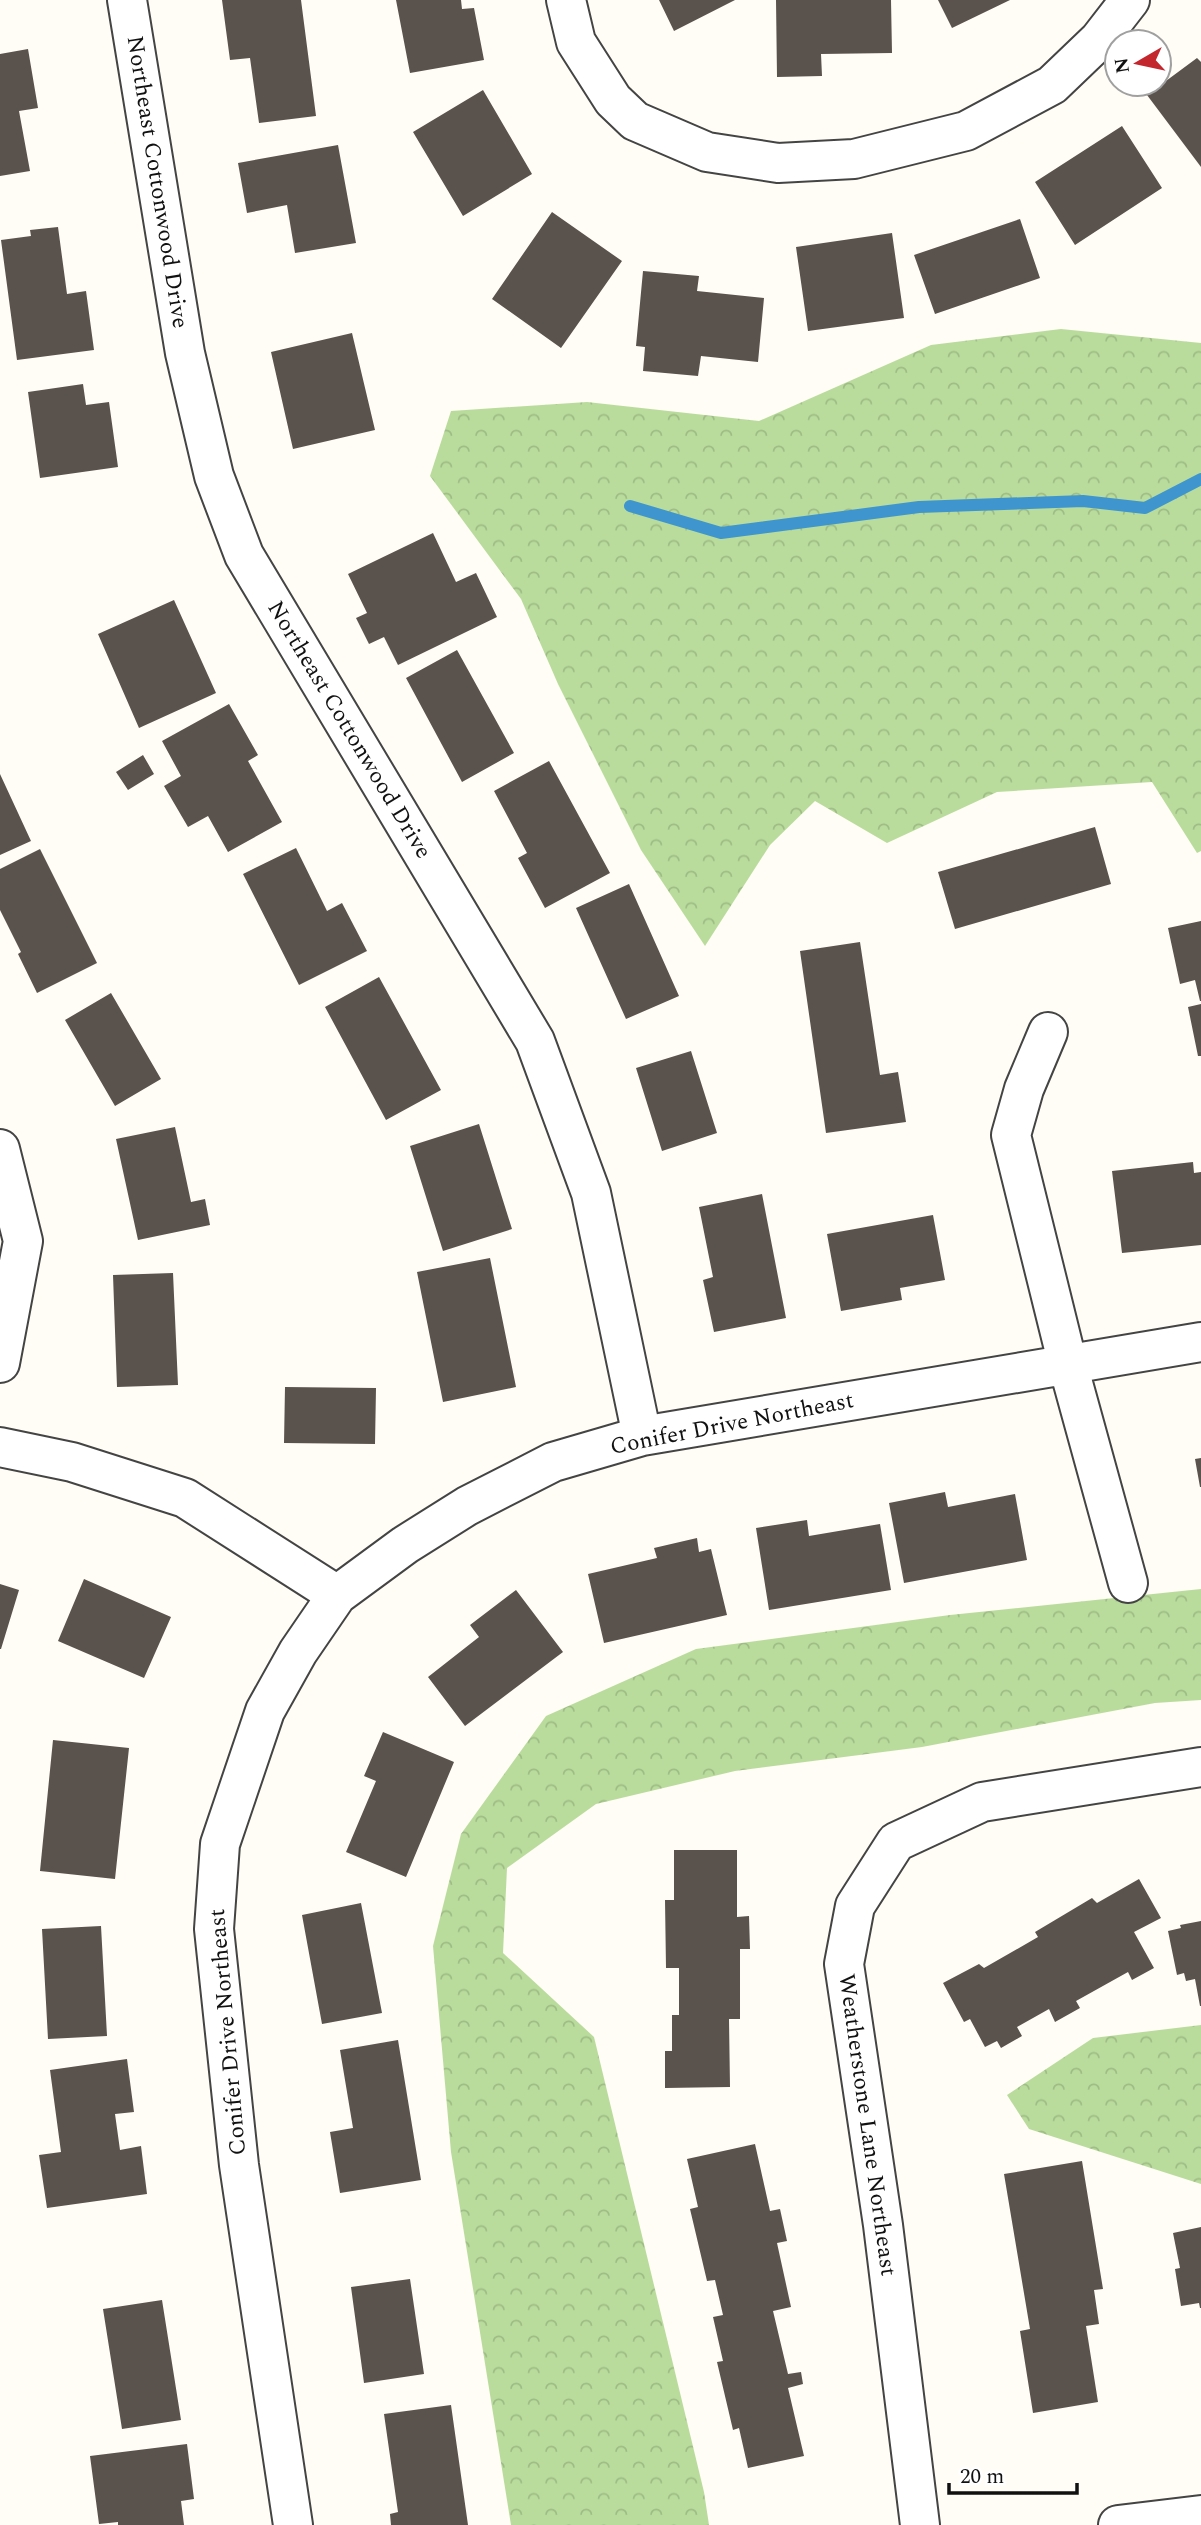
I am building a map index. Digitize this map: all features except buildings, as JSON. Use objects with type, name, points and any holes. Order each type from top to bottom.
[{"type":"street","name":"Northeast Cottonwood Drive","points":[[127,0],[185,354],[214,476],[244,555],[536,1041],[591,1193],[642,1436]]},
{"type":"street","points":[[566,0],[576,42],[614,100],[635,121],[707,152],[778,163],[854,159],[966,131],[1052,85],[1099,40],[1130,0]]},
{"type":"street","points":[[1048,1032],[1024,1089],[1011,1135],[1068,1365],[1128,1583]]},
{"type":"street","points":[[0,1149],[23,1241],[0,1363]]},
{"type":"street","name":"Conifer Drive Northeast","points":[[293,2525],[239,2165],[214,1929],[220,1844],[265,1711],[298,1652],[337,1595],[405,1545],[467,1506],[553,1462],[642,1436],[1201,1342]]},
{"type":"street","points":[[0,1447],[72,1462],[185,1498],[337,1595]]},
{"type":"street","name":"Weatherstone Lane Northeast","points":[[920,2525],[883,2225],[844,1964],[855,1906],[897,1842],[982,1802],[1201,1766]]},
{"type":"street","points":[[1118,2525],[1201,2515]]},
{"type":"green space","points":[[1061,329],[1201,343],[1201,851],[1197,853],[1152,782],[997,792],[887,843],[815,801],[770,845],[705,946],[641,850],[558,684],[521,599],[430,476],[451,411],[587,402],[759,421],[931,345]]},
{"type":"green space","points":[[1201,1589],[1201,1700],[1155,1703],[922,1747],[735,1771],[596,1804],[507,1868],[503,1953],[594,2037],[704,2492],[709,2525],[511,2525],[451,2152],[433,1946],[461,1834],[546,1716],[696,1649],[950,1615]]},
{"type":"green space","points":[[1201,2025],[1201,2184],[1029,2129],[1007,2095],[1093,2038]]},
{"type":"waterway","points":[[630,506],[721,533],[919,507],[1083,501],[1145,508],[1201,479]]}]
